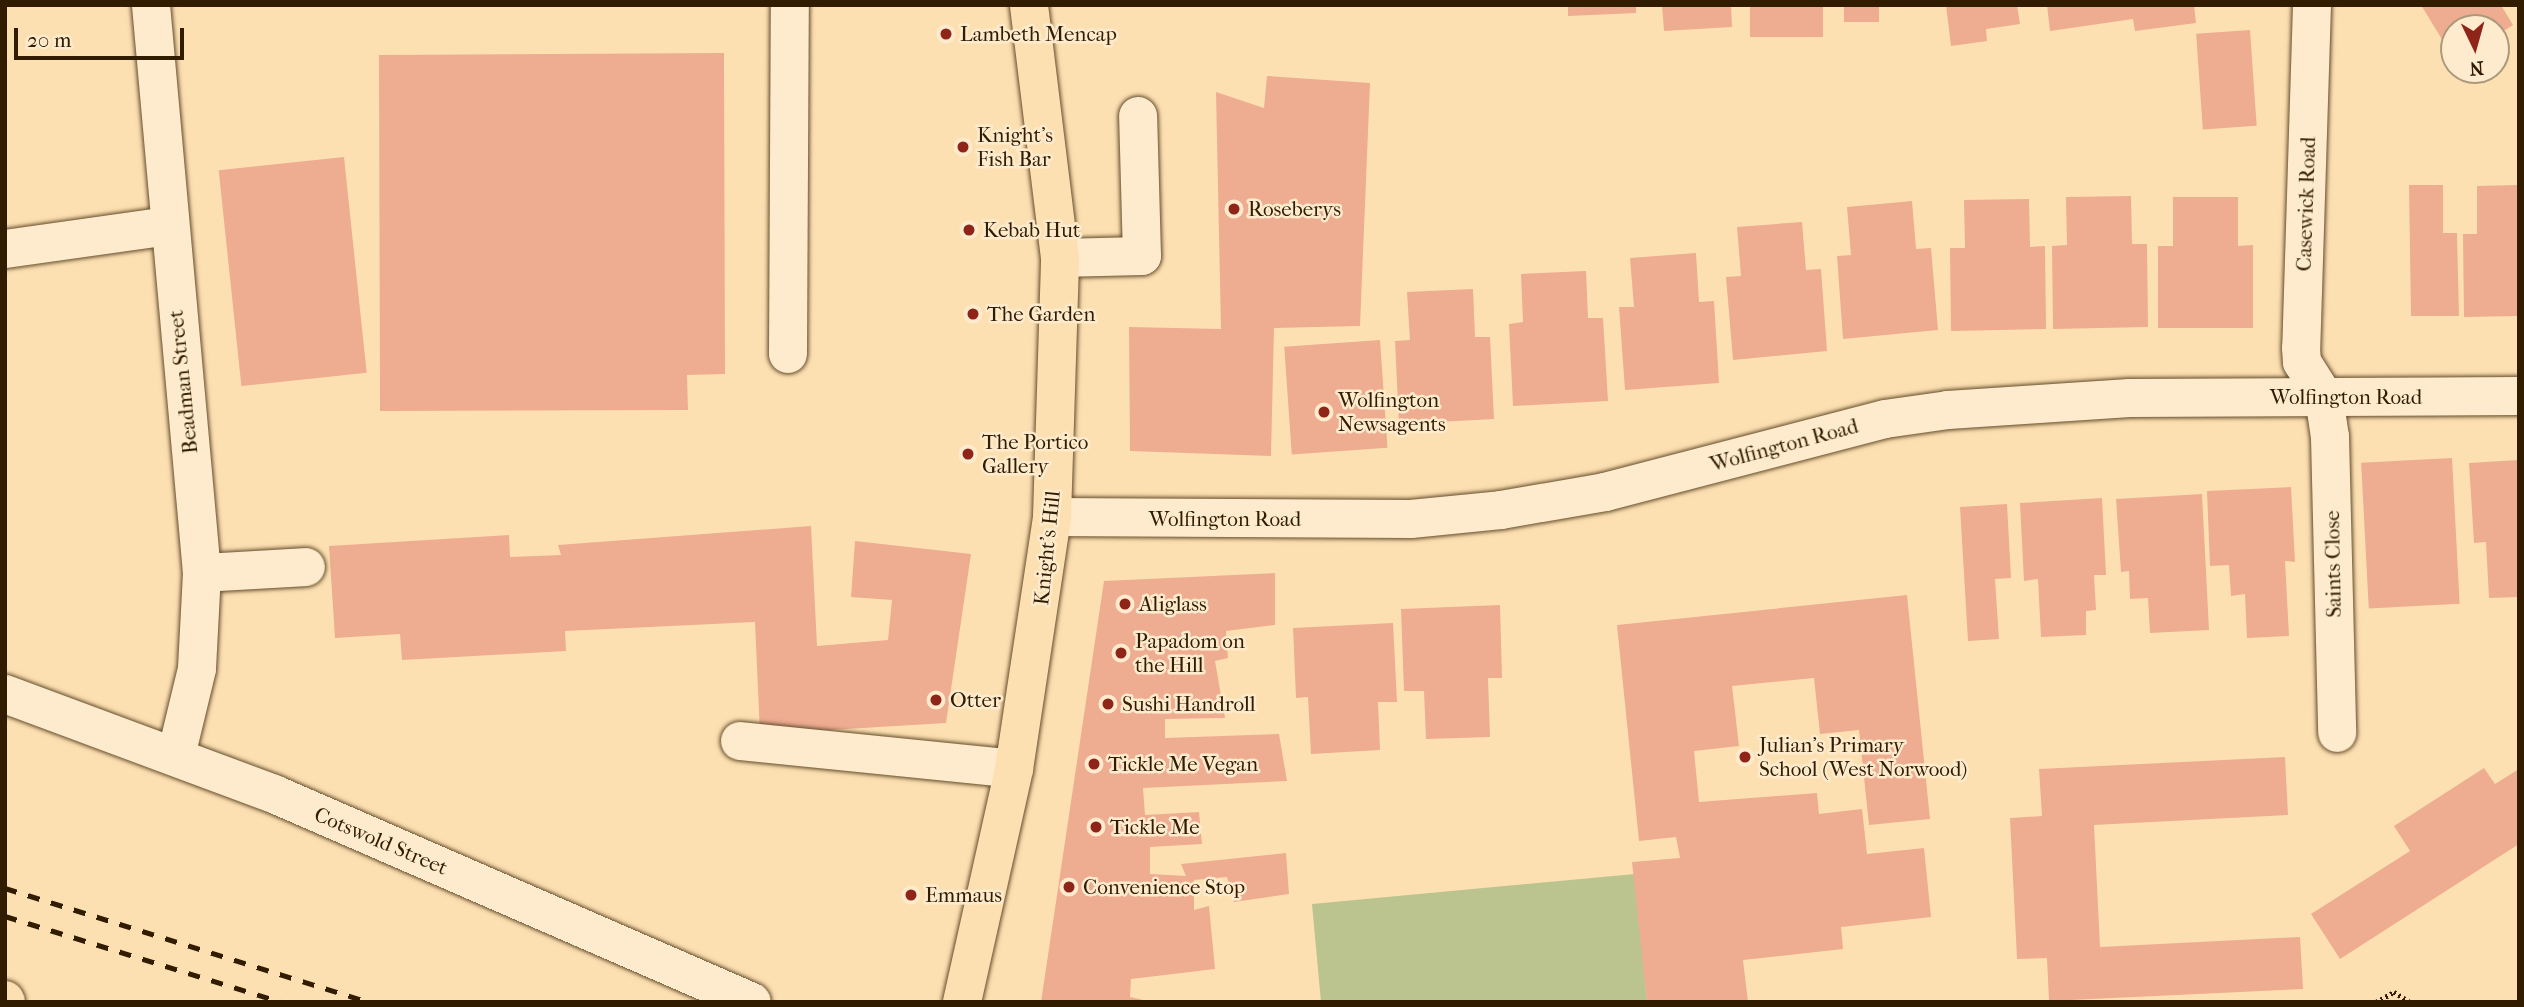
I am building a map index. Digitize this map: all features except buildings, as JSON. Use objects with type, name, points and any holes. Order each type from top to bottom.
[{"type":"main road","name":"Knight's Hill","points":[[962,1002],[1014,769],[1052,517],[1060,258],[1029,5]]},
{"type":"street","name":"Beadman Street","points":[[151,5],[168,226],[202,573],[197,669],[176,755]]},
{"type":"street","points":[[788,354],[790,5]]},
{"type":"street","name":"Casewick Road","points":[[2312,5],[2301,348],[2302,362],[2323,397]]},
{"type":"street","points":[[1060,258],[1142,256],[1138,116]]},
{"type":"street","points":[[5,249],[168,226]]},
{"type":"street","name":"Wolfington Road","points":[[1052,517],[1411,519],[1554,503],[1934,411],[2130,398],[2519,396]]},
{"type":"street","name":"Saints Close","points":[[2323,397],[2330,437],[2337,733]]},
{"type":"street","points":[[202,573],[306,567]]},
{"type":"street","name":"Cotswold Street","points":[[5,694],[176,755],[752,1002]]},
{"type":"street","points":[[740,741],[1014,769]]},
{"type":"path","points":[[2376,1002],[2395,992],[2410,1002]]},
{"type":"green space","points":[[1635,874],[1647,1002],[1321,1002],[1312,904]]},
{"type":"railway","points":[[5,888],[368,1002]]},
{"type":"railway","points":[[5,916],[281,1002]]},
{"type":"place","name":"Lambeth Mencap","points":[[946,34]]},
{"type":"place","name":"Knight's Fish Bar","points":[[963,147]]},
{"type":"place","name":"Roseberys","points":[[1234,209]]},
{"type":"place","name":"Kebab Hut","points":[[969,230]]},
{"type":"place","name":"The Garden","points":[[973,314]]},
{"type":"place","name":"Wolfington Newsagents","points":[[1324,412]]},
{"type":"place","name":"The Portico Gallery","points":[[968,454]]},
{"type":"place","name":"Aliglass","points":[[1125,604]]},
{"type":"place","name":"Papadom on the Hill","points":[[1121,653]]},
{"type":"place","name":"Otter","points":[[936,700]]},
{"type":"place","name":"Sushi Handroll","points":[[1108,704]]},
{"type":"place","name":"Julian's Primary School (West Norwood)","points":[[1745,757]]},
{"type":"place","name":"Tickle Me Vegan","points":[[1094,764]]},
{"type":"place","name":"Tickle Me","points":[[1096,827]]},
{"type":"place","name":"Convenience Stop","points":[[1069,887]]},
{"type":"place","name":"Emmaus","points":[[911,895]]}]
